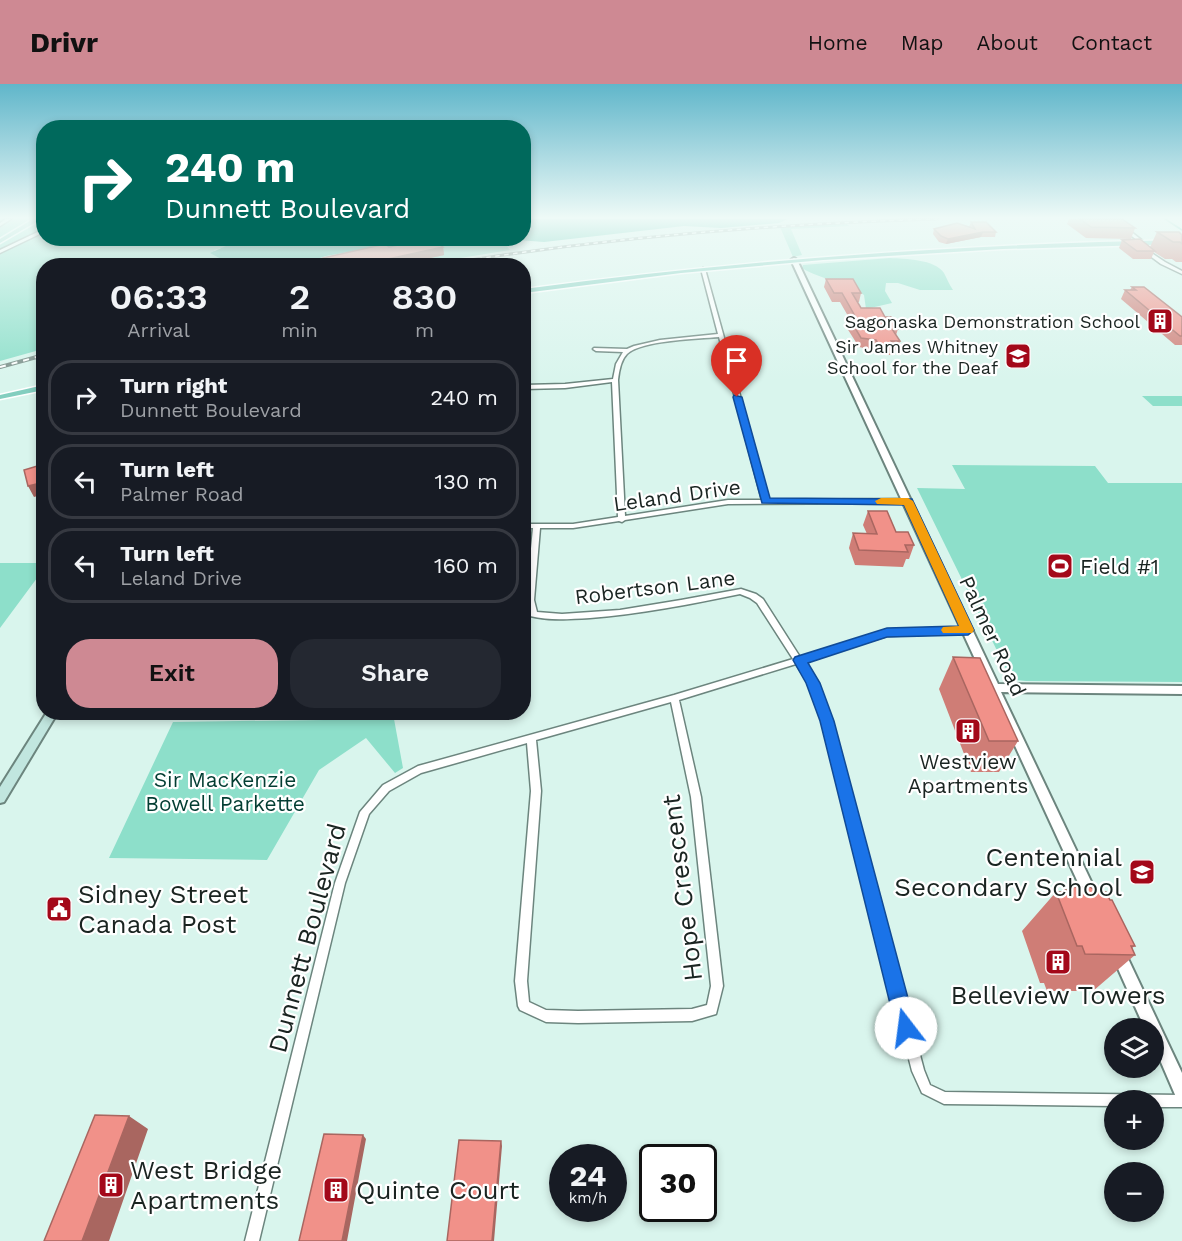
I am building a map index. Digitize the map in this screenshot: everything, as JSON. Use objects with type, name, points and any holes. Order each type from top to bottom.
[{"type":"main road","points":[[531,290],[671,273]]},
{"type":"main road","points":[[0,397],[36,389]]},
{"type":"main road","points":[[0,798],[48,720]]},
{"type":"street","points":[[704,273],[766,501]]},
{"type":"street","name":"Palmer Road","points":[[800,273],[1096,908]]},
{"type":"street","points":[[596,349],[627,351],[660,343],[721,335]]},
{"type":"street","points":[[622,520],[615,380],[620,360],[627,351]]},
{"type":"street","points":[[531,387],[564,386],[615,380]]},
{"type":"street","name":"Leland Drive","points":[[531,527],[573,526],[622,520],[728,502],[908,501]]},
{"type":"street","name":"Robertson Lane","points":[[531,590],[537,527]]},
{"type":"street","name":"Robertson Lane","points":[[531,605],[533,614],[556,618],[605,615],[646,610],[741,591],[760,601],[800,660]]},
{"type":"street","name":"Dunnett Boulevard","points":[[252,1241],[340,884],[364,812],[386,788],[418,770],[674,698],[887,633],[968,630]]},
{"type":"street","points":[[800,660],[813,683],[827,721],[918,1071],[926,1089],[944,1098],[1182,1101]]},
{"type":"street","points":[[995,688],[1182,690]]},
{"type":"street","name":"Hope Crescent","points":[[531,738],[536,791],[521,981],[525,1006],[546,1016],[578,1017],[692,1015],[712,1010],[717,986],[696,797],[674,698]]},
{"type":"street","points":[[1110,937],[1147,1018]]},
{"type":"street","points":[[1164,1053],[1182,1091]]},
{"type":"green space","points":[[0,273],[36,273],[36,351],[0,361]]},
{"type":"green space","points":[[813,273],[944,273],[953,290],[920,290],[898,283],[886,283],[885,291],[892,303],[866,309],[864,295],[857,290]]},
{"type":"green space","points":[[1142,396],[1182,396],[1182,406],[1153,406]]},
{"type":"green space","points":[[952,465],[1095,466],[1108,483],[1182,483],[1182,682],[1026,681],[1016,680],[1009,675],[917,488],[965,489]]},
{"type":"green space","points":[[0,563],[36,563],[36,579],[0,628]]},
{"type":"green space","name":"Sir MacKenzie Bowell Parkette","points":[[394,720],[403,768],[395,773],[366,738],[319,770],[267,860],[109,858],[173,722]]},
{"type":"building","points":[[826,279],[853,279],[861,293],[852,293],[861,308],[880,308],[885,317],[891,317],[898,329],[892,329],[900,341],[891,341],[894,345],[879,345],[876,340],[861,338],[848,316],[855,316],[842,293],[834,293]]},
{"type":"building","points":[[1132,287],[1144,287],[1182,317],[1182,336],[1125,290],[1136,290]]},
{"type":"building","points":[[36,466],[36,484],[28,486],[24,470]]},
{"type":"building","points":[[868,511],[887,511],[896,532],[908,532],[914,545],[905,545],[908,552],[859,550],[853,533],[877,534]]},
{"type":"building","points":[[953,657],[980,658],[1018,741],[989,741]]},
{"type":"building","points":[[1069,887],[1090,887],[1106,892],[1135,946],[1131,946],[1135,955],[1085,954],[1082,946],[1077,946],[1056,892],[1065,892],[1064,890],[1070,890]]},
{"type":"building","points":[[95,1115],[129,1116],[82,1241],[44,1241]]},
{"type":"building","name":"Quinte Court","points":[[324,1134],[363,1135],[342,1241],[299,1241]]},
{"type":"building","name":"Quinte Court","points":[[459,1140],[501,1141],[492,1241],[447,1241]]},
{"type":"railway","points":[[0,367],[36,357]]},
{"type":"slow traffic","points":[[881,501],[908,501],[968,630],[947,630]]},
{"type":"place","name":"Sagonaska Demonstration School","points":[[1160,321]]},
{"type":"place","name":"Sir James Whitney School for the Deaf","points":[[1018,356]]},
{"type":"place","name":"Field #1","points":[[1060,566]]},
{"type":"place","name":"Westview Apartments","points":[[968,731]]},
{"type":"place","name":"Centennial Secondary School","points":[[1142,872]]},
{"type":"place","name":"Sidney Street Canada Post","points":[[59,909]]},
{"type":"place","name":"Belleview Towers","points":[[1058,962]]},
{"type":"place","name":"West Bridge Apartments","points":[[111,1185]]},
{"type":"place","name":"Quinte Court","points":[[336,1190]]},
{"type":"route","points":[[737,397],[766,501],[908,501],[968,630],[887,633],[800,660],[813,683],[827,721],[906,1028]]}]
